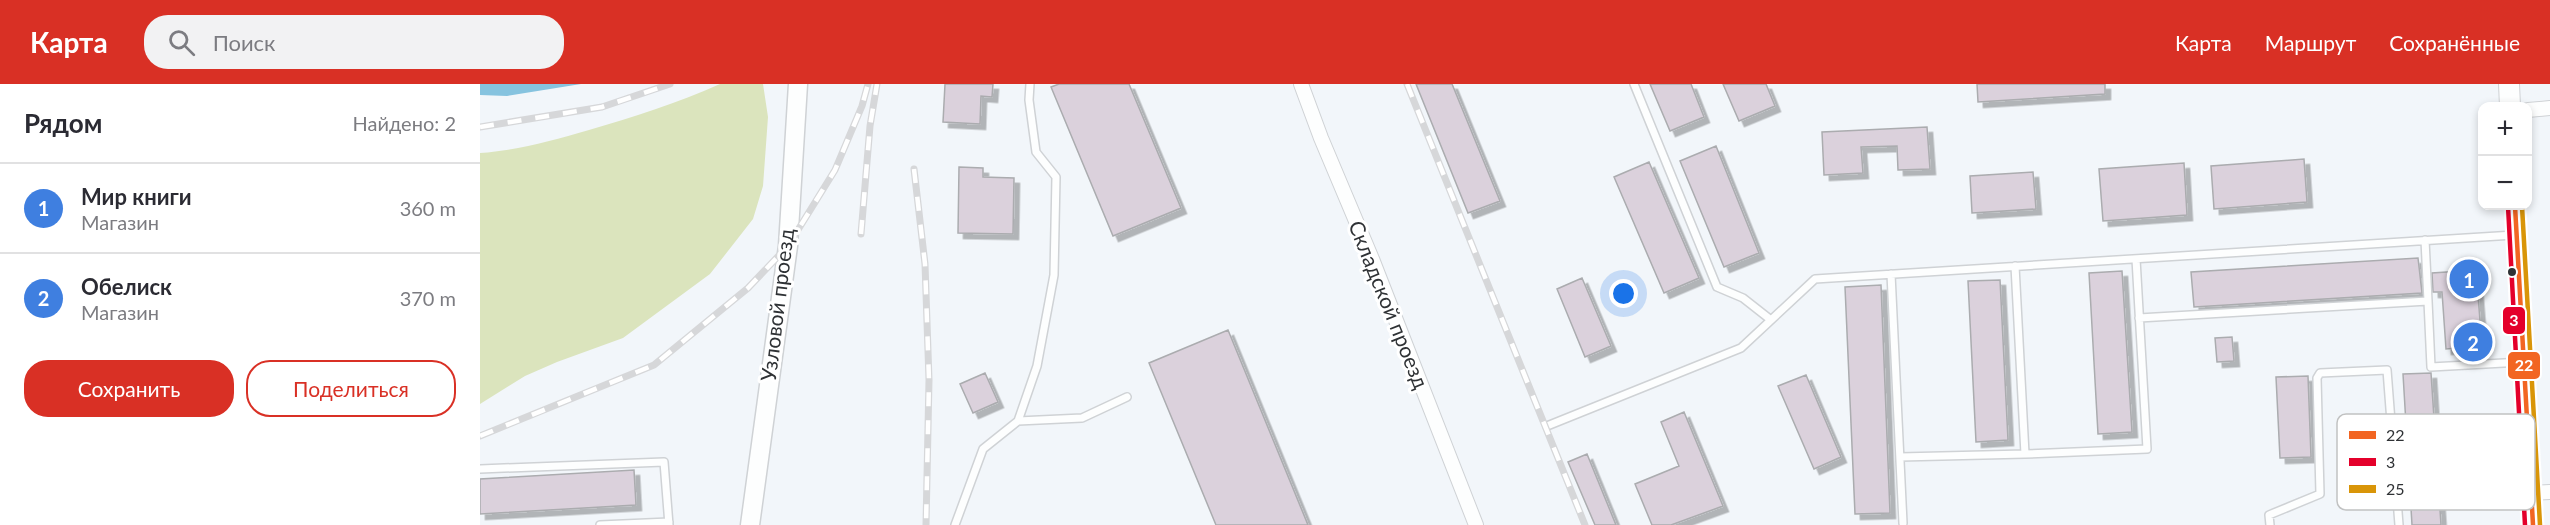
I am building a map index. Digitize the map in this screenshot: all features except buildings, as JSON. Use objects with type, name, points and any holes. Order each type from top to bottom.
[{"type":"main road","points":[[2509,84],[2510,102]]},
{"type":"main road","points":[[2515,210],[2524,362],[2531,414]]},
{"type":"main road","points":[[2533,525],[2541,493],[2535,447]]},
{"type":"street","name":"Узловой проезд","points":[[750,525],[752,494],[788,246],[798,84]]},
{"type":"street","name":"Складской проезд","points":[[1301,84],[1476,525]]},
{"type":"street","points":[[2532,110],[2550,108]]},
{"type":"lane","points":[[955,525],[983,449],[1018,422],[1037,366],[1053,275],[1056,177],[1036,152],[1029,100],[1030,84]]},
{"type":"lane","points":[[1634,84],[1717,287],[1743,298],[1771,320]]},
{"type":"lane","points":[[1547,426],[1741,348],[1815,279],[2517,234]]},
{"type":"lane","points":[[2426,240],[2431,367],[2524,362]]},
{"type":"lane","points":[[1900,457],[2147,449],[2136,259]]},
{"type":"lane","points":[[2015,266],[2025,454]]},
{"type":"lane","points":[[1891,274],[1903,523]]},
{"type":"lane","points":[[2139,318],[2428,301]]},
{"type":"lane","points":[[2270,525],[2269,515],[2320,494],[2317,378],[2320,373],[2387,370],[2390,414]]},
{"type":"lane","points":[[1018,422],[1082,418],[1127,398]]},
{"type":"lane","points":[[480,469],[664,462],[669,524],[600,525]]},
{"type":"lane","points":[[2397,510],[2398,525]]},
{"type":"green space","points":[[720,84],[763,84],[768,117],[763,186],[753,219],[710,274],[623,338],[525,376],[480,404],[480,153],[522,147],[575,134],[655,109]]},
{"type":"water","points":[[480,84],[581,84],[507,96],[480,95]]},
{"type":"railway","points":[[480,127],[602,107],[670,84]]},
{"type":"railway","points":[[480,436],[654,365],[748,288],[788,246],[835,170],[862,106],[868,84]]},
{"type":"railway","points":[[861,234],[870,126],[877,84]]},
{"type":"railway","points":[[1407,84],[1585,525]]},
{"type":"railway","points":[[914,169],[925,264],[929,380],[926,525]]},
{"type":"transit line","name":"3","points":[[2508,210],[2519,414]]},
{"type":"transit line","name":"22","points":[[2515,210],[2527,414]]},
{"type":"transit line","name":"25","points":[[2522,210],[2534,414]]},
{"type":"transit line","name":"25","points":[[2535,436],[2540,525]]},
{"type":"transit line","name":"3","points":[[2524,510],[2525,525]]},
{"type":"transit line","name":"22","points":[[2532,510],[2533,525]]},
{"type":"place","name":"Мир книги","points":[[2469,279]]},
{"type":"place","name":"Обелиск","points":[[2473,342]]}]
